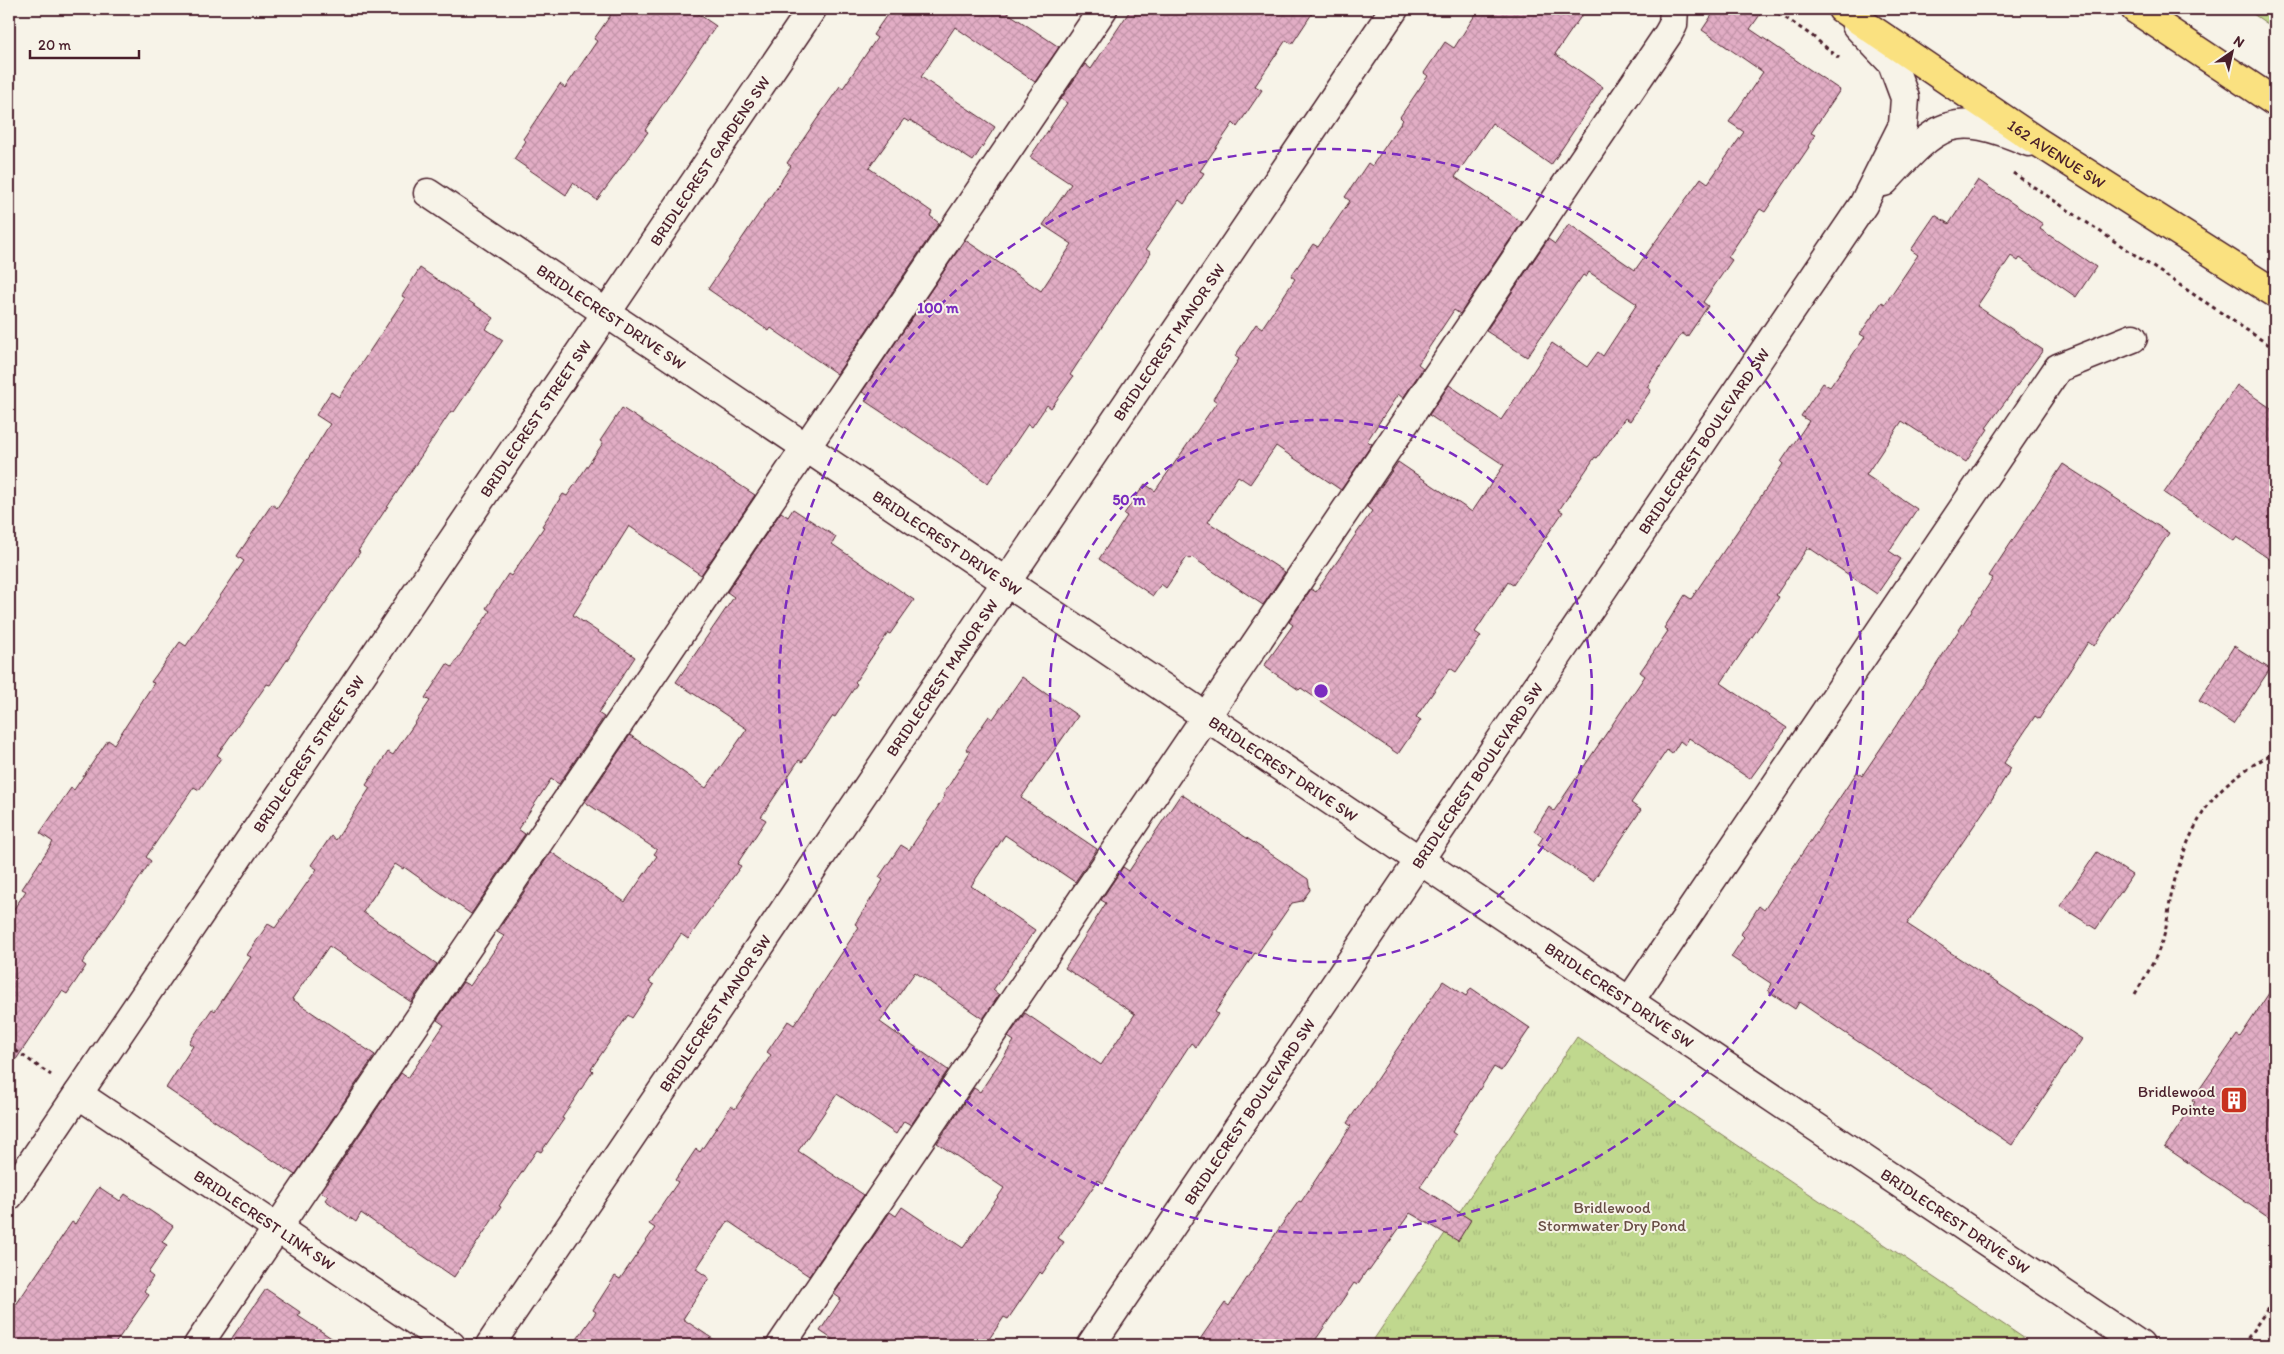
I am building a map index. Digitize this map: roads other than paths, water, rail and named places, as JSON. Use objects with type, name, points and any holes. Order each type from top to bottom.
[{"type":"main road","name":"162 AVENUE SW","points":[[1842,9],[2054,152],[2275,293]]},
{"type":"main road","points":[[2135,9],[2275,102]]},
{"type":"street","name":"BRIDLECREST GARDENS SW","points":[[606,312],[812,9]]},
{"type":"street","points":[[198,1345],[1103,9]]},
{"type":"street","name":"BRIDLECREST MANOR SW","points":[[490,1345],[1394,9]]},
{"type":"street","points":[[781,1345],[1668,34],[1673,25],[1674,9]]},
{"type":"street","points":[[1842,9],[1892,63],[1905,92],[1903,125],[1863,205]]},
{"type":"street","points":[[1863,205],[1922,141],[1949,125],[1978,126],[2005,132],[2054,152]]},
{"type":"street","name":"BRIDLECREST DRIVE SW","points":[[428,192],[2140,1345]]},
{"type":"street","name":"BRIDLECREST BOULEVARD SW","points":[[1091,1345],[1863,205]]},
{"type":"street","name":"BRIDLECREST STREET SW","points":[[9,1196],[606,312]]},
{"type":"street","points":[[1629,1002],[2058,368],[2133,338]]},
{"type":"street","name":"BRIDLECREST LINK SW","points":[[78,1094],[451,1345]]},
{"type":"place","name":"Bridlewood Pointe","points":[[2234,1100]]},
{"type":"park label","name":"Bridlewood Stormwater Dry Pond","points":[[1612,1216]]}]
